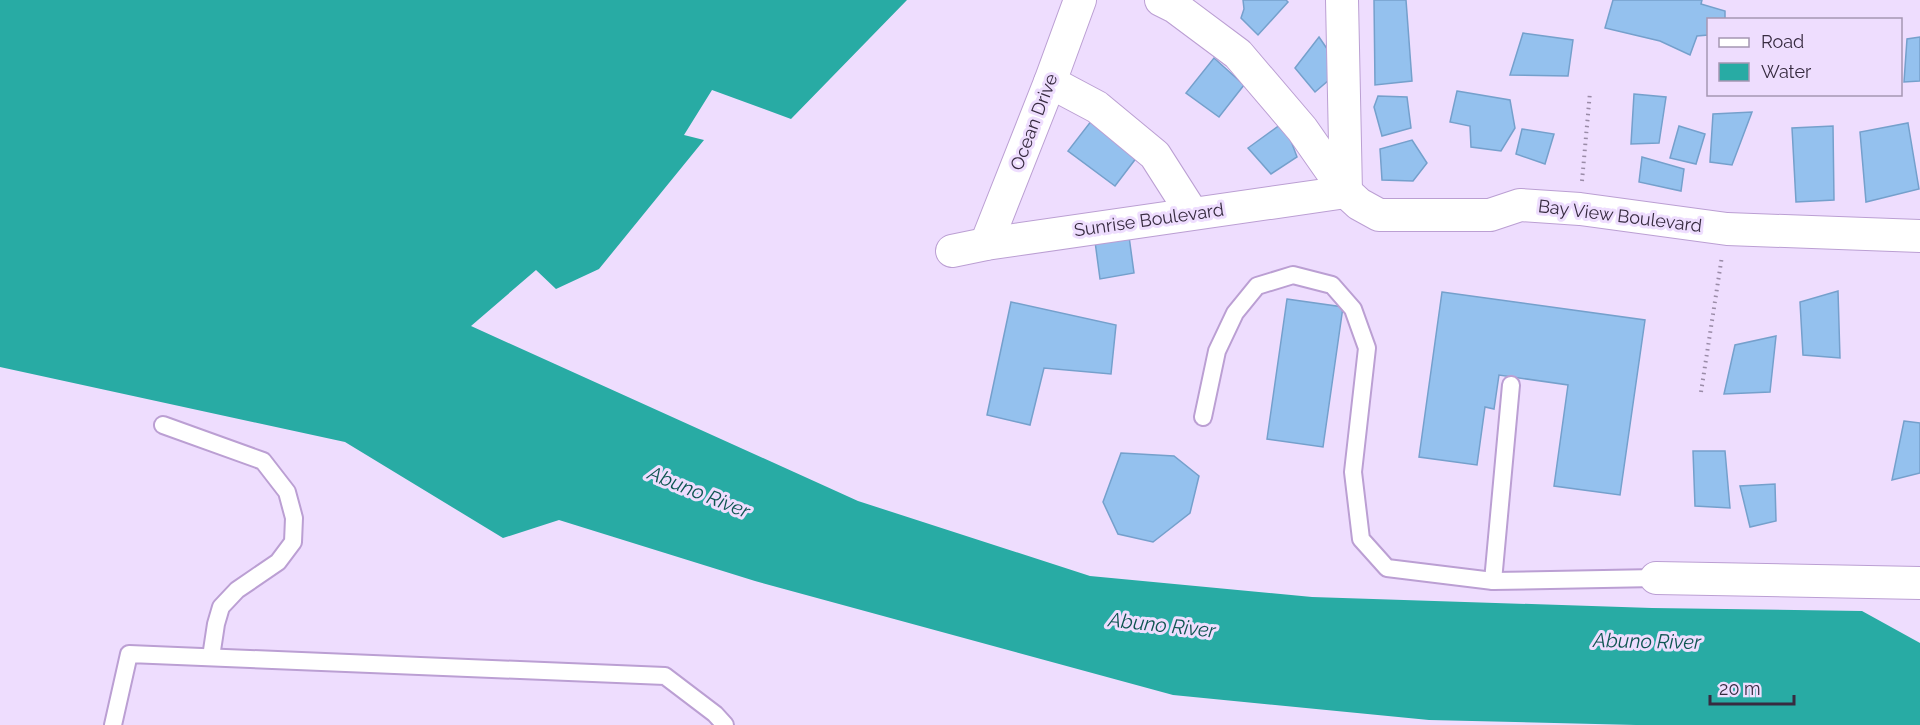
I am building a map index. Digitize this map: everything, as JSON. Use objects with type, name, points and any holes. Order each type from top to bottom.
[{"type":"street","name":"Ocean Drive","points":[[986,244],[1080,0]]},
{"type":"street","name":"Bay View Boulevard","points":[[1161,0],[1175,7],[1238,54],[1302,129],[1346,192],[1359,204],[1379,215],[1490,215],[1520,205],[1580,209],[1727,229],[1920,236]]},
{"type":"street","points":[[1342,0],[1346,192]]},
{"type":"street","points":[[1050,82],[1097,107],[1155,155],[1192,213]]},
{"type":"street","points":[[1302,129],[1315,130],[1327,127],[1337,119],[1344,107],[1345,95]]},
{"type":"street","name":"Sunrise Boulevard","points":[[952,251],[1192,213],[1346,192]]},
{"type":"street","points":[[1656,579],[1920,583]]},
{"type":"lane","points":[[1203,417],[1217,351],[1235,313],[1257,286],[1293,275],[1332,285],[1353,309],[1367,348],[1353,472],[1361,539],[1387,568],[1493,581],[1656,579]]},
{"type":"lane","points":[[1493,581],[1511,384]]},
{"type":"lane","points":[[163,425],[263,461],[287,492],[294,518],[293,542],[278,562],[237,590],[221,607],[211,657]]},
{"type":"lane","points":[[113,725],[129,654],[665,676],[715,714],[725,725]]},
{"type":"path","points":[[1580,209],[1590,92]]},
{"type":"path","points":[[1701,392],[1727,229]]},
{"type":"water","name":"Abuno River","points":[[0,0],[907,0],[791,119],[712,90],[684,135],[704,140],[599,269],[556,289],[536,270],[471,326],[858,501],[1090,576],[1312,597],[1652,608],[1862,611],[1920,643],[1920,725],[1636,725],[1429,720],[1173,695],[755,581],[559,520],[503,538],[345,442],[0,367]]},
{"type":"building","points":[[1243,0],[1286,0],[1288,2],[1258,35],[1241,18],[1244,9]]},
{"type":"building","points":[[1374,0],[1406,0],[1412,81],[1375,85]]},
{"type":"building","points":[[1613,0],[1702,0],[1701,4],[1725,11],[1725,18],[1707,18],[1707,35],[1697,36],[1690,55],[1660,41],[1605,28]]},
{"type":"building","points":[[1523,33],[1573,40],[1568,76],[1510,75]]},
{"type":"building","points":[[1319,37],[1334,59],[1330,79],[1315,92],[1295,68]]},
{"type":"building","points":[[1920,37],[1920,81],[1904,82],[1907,39]]},
{"type":"building","points":[[1214,58],[1244,85],[1219,117],[1186,93]]},
{"type":"building","points":[[1457,91],[1510,100],[1515,128],[1501,151],[1471,147],[1470,126],[1450,122]]},
{"type":"building","points":[[1634,94],[1666,97],[1659,143],[1631,144]]},
{"type":"building","points":[[1378,96],[1407,97],[1411,128],[1382,136],[1374,107]]},
{"type":"building","points":[[1752,112],[1732,165],[1710,162],[1713,114]]},
{"type":"building","points":[[1092,120],[1137,157],[1115,186],[1068,151]]},
{"type":"building","points":[[1284,122],[1297,157],[1271,174],[1248,148]]},
{"type":"building","points":[[1908,123],[1919,189],[1866,202],[1860,132]]},
{"type":"building","points":[[1679,126],[1705,134],[1696,164],[1670,158]]},
{"type":"building","points":[[1833,126],[1834,200],[1796,202],[1792,128]]},
{"type":"building","points":[[1522,129],[1554,134],[1545,164],[1516,154]]},
{"type":"building","points":[[1412,140],[1427,163],[1413,181],[1382,180],[1380,149]]},
{"type":"building","points":[[1642,157],[1684,169],[1681,191],[1639,182]]},
{"type":"building","points":[[1128,229],[1134,273],[1100,279],[1094,234]]},
{"type":"building","points":[[1838,291],[1840,358],[1803,355],[1800,302]]},
{"type":"building","points":[[1442,292],[1645,320],[1620,495],[1554,486],[1568,385],[1499,375],[1494,409],[1485,407],[1477,465],[1419,457]]},
{"type":"building","points":[[1287,299],[1343,307],[1323,447],[1267,439]]},
{"type":"building","points":[[1011,302],[1116,325],[1111,374],[1044,368],[1030,425],[987,415]]},
{"type":"building","points":[[1776,336],[1770,392],[1724,394],[1735,345]]},
{"type":"building","points":[[1904,421],[1920,423],[1920,473],[1892,480]]},
{"type":"building","points":[[1693,451],[1725,451],[1730,508],[1695,506]]},
{"type":"building","points":[[1121,453],[1174,456],[1199,476],[1190,513],[1153,542],[1118,534],[1103,502]]},
{"type":"building","points":[[1775,484],[1776,521],[1750,527],[1740,486]]}]
